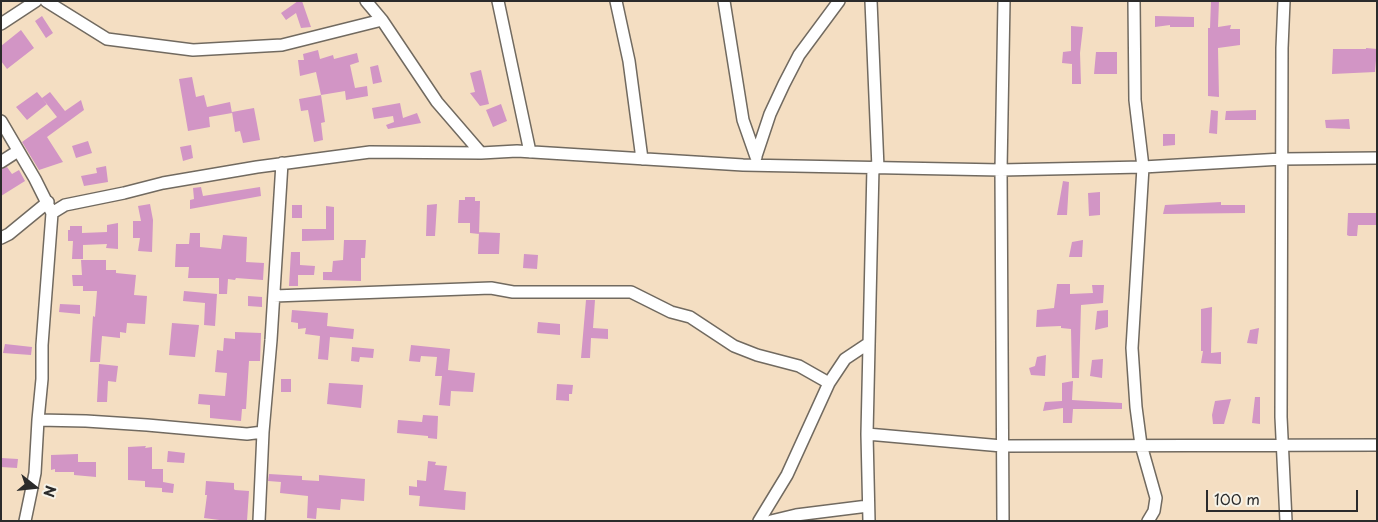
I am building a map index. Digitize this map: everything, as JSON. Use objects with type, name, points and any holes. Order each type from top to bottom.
[{"type":"street","points":[[1,24],[36,1]]},
{"type":"street","points":[[46,1],[107,39],[193,50],[282,45],[382,20]]},
{"type":"street","points":[[366,1],[382,20],[437,102],[482,154]]},
{"type":"street","points":[[498,1],[530,152]]},
{"type":"street","points":[[616,1],[629,61],[642,159]]},
{"type":"street","points":[[724,1],[743,120],[757,161]]},
{"type":"street","points":[[757,161],[770,114],[784,84],[799,56],[839,1]]},
{"type":"street","points":[[869,521],[869,343],[875,168],[871,1]]},
{"type":"street","points":[[1003,521],[1001,170],[1004,1]]},
{"type":"street","points":[[1134,1],[1135,100],[1143,167],[1132,348],[1141,445],[1156,498],[1154,511],[1148,521]]},
{"type":"street","points":[[1284,1],[1282,48],[1282,444],[1286,521]]},
{"type":"street","points":[[1,121],[50,208],[36,473],[25,521]]},
{"type":"street","points":[[1,162],[18,151]]},
{"type":"street","points":[[1,238],[50,208],[88,199],[124,193],[163,183],[282,163],[370,152],[482,154],[530,152],[642,159],[757,161],[875,168],[1001,170],[1143,167],[1282,159],[1377,158]]},
{"type":"street","points":[[259,521],[263,432],[282,163]]},
{"type":"street","points":[[274,296],[492,288],[513,292],[630,292],[671,312],[690,317],[734,346],[757,355],[799,366],[829,383]]},
{"type":"street","points":[[759,521],[787,475],[829,383],[846,358],[869,343]]},
{"type":"street","points":[[38,420],[147,425],[246,434],[263,432]]},
{"type":"street","points":[[868,434],[1002,446],[1377,445]]},
{"type":"street","points":[[770,521],[868,506]]},
{"type":"building","points":[[298,1],[302,1],[311,27],[301,28],[296,13],[286,20],[281,13]]},
{"type":"building","points":[[1211,1],[1219,1],[1218,27],[1231,25],[1230,29],[1240,29],[1240,45],[1218,48],[1219,97],[1208,96],[1208,28],[1210,28]]},
{"type":"building","points":[[42,16],[53,33],[46,38],[35,21]]},
{"type":"building","points":[[1155,16],[1194,17],[1194,27],[1170,27],[1170,25],[1155,27]]},
{"type":"building","points":[[1071,26],[1083,27],[1080,53],[1081,84],[1072,84],[1072,64],[1062,63],[1063,52],[1071,51]]},
{"type":"building","points":[[21,30],[34,48],[7,69],[1,61],[1,46]]},
{"type":"building","points":[[1333,49],[1377,49],[1375,72],[1332,74]]},
{"type":"building","points":[[318,50],[320,59],[333,55],[334,59],[357,53],[359,62],[350,65],[355,88],[367,86],[368,96],[346,100],[345,91],[321,95],[316,72],[300,76],[298,60],[304,60],[303,54]]},
{"type":"building","points":[[1096,52],[1117,52],[1117,74],[1094,74]]},
{"type":"building","points":[[378,65],[382,82],[373,84],[370,67]]},
{"type":"building","points":[[481,70],[489,104],[480,106],[470,93],[475,92],[470,73]]},
{"type":"building","points":[[192,77],[196,97],[204,95],[207,107],[230,102],[232,113],[209,117],[210,127],[188,131],[179,79]]},
{"type":"building","points":[[37,92],[47,104],[27,120],[16,107]]},
{"type":"building","points":[[50,92],[65,111],[81,100],[84,110],[47,137],[63,162],[39,170],[22,142],[57,117],[42,98]]},
{"type":"building","points":[[321,95],[325,122],[321,123],[323,140],[314,142],[308,110],[301,111],[299,99]]},
{"type":"building","points":[[400,103],[403,118],[417,113],[421,123],[388,129],[386,125],[394,122],[393,116],[374,119],[372,108]]},
{"type":"building","points":[[501,104],[507,121],[493,127],[486,110]]},
{"type":"building","points":[[254,108],[260,140],[243,143],[240,131],[235,132],[232,112]]},
{"type":"building","points":[[1211,110],[1218,111],[1217,134],[1209,133]]},
{"type":"building","points":[[1256,110],[1256,120],[1225,120],[1226,111]]},
{"type":"building","points":[[1349,119],[1350,129],[1326,128],[1325,120]]},
{"type":"building","points":[[1163,134],[1175,134],[1175,145],[1163,146]]},
{"type":"building","points":[[88,141],[92,153],[76,158],[72,146]]},
{"type":"building","points":[[191,145],[193,158],[183,161],[180,147]]},
{"type":"building","points":[[106,166],[108,182],[84,186],[81,176],[97,173],[96,168]]},
{"type":"building","points":[[7,167],[12,174],[19,170],[25,181],[1,196],[1,169]]},
{"type":"building","points":[[1063,181],[1069,182],[1067,215],[1057,215]]},
{"type":"building","points":[[201,187],[203,196],[260,187],[261,196],[190,209],[190,200],[194,199],[193,188]]},
{"type":"building","points":[[1100,192],[1100,215],[1089,216],[1088,193]]},
{"type":"building","points":[[465,197],[475,197],[475,201],[480,201],[479,234],[470,233],[470,223],[458,223],[459,200],[465,200]]},
{"type":"building","points":[[1221,202],[1221,205],[1245,205],[1245,213],[1163,214],[1165,205]]},
{"type":"building","points":[[150,204],[153,220],[152,252],[138,251],[140,238],[133,238],[133,221],[141,221],[138,206]]},
{"type":"building","points":[[437,204],[435,236],[426,236],[427,205]]},
{"type":"building","points":[[292,205],[302,205],[302,218],[292,218]]},
{"type":"building","points":[[326,206],[334,207],[334,240],[302,241],[302,229],[326,229]]},
{"type":"building","points":[[1348,213],[1377,213],[1377,225],[1358,225],[1357,236],[1349,236],[1347,235]]},
{"type":"building","points":[[118,223],[118,249],[106,248],[107,244],[83,245],[83,259],[72,259],[73,241],[68,241],[70,226],[82,226],[82,233],[107,232],[107,225]]},
{"type":"building","points":[[479,232],[500,233],[499,254],[478,254]]},
{"type":"building","points":[[190,233],[200,233],[200,247],[221,249],[223,235],[247,237],[246,262],[264,263],[263,280],[228,279],[227,294],[219,294],[219,278],[188,278],[189,267],[175,267],[176,244],[189,244]]},
{"type":"building","points":[[344,240],[366,240],[365,258],[361,258],[361,281],[323,280],[323,272],[332,272],[333,261],[343,260]]},
{"type":"building","points":[[1083,240],[1082,257],[1069,257],[1072,242]]},
{"type":"building","points":[[291,252],[300,252],[300,265],[315,266],[314,275],[298,275],[298,286],[289,286]]},
{"type":"building","points":[[524,254],[538,255],[537,269],[523,268]]},
{"type":"building","points":[[81,260],[106,260],[106,270],[116,270],[116,273],[136,275],[134,295],[147,296],[145,324],[127,323],[126,333],[120,332],[120,338],[102,336],[100,362],[90,362],[93,316],[95,317],[97,291],[83,291],[83,286],[73,286],[72,275],[82,275]]},
{"type":"building","points":[[1057,284],[1070,284],[1070,294],[1093,293],[1092,285],[1104,285],[1103,303],[1081,305],[1079,378],[1072,378],[1071,329],[1061,328],[1061,326],[1036,327],[1037,310],[1054,308]]},
{"type":"building","points":[[184,291],[217,294],[215,326],[204,325],[205,303],[183,301]]},
{"type":"building","points":[[248,296],[262,297],[262,307],[248,306]]},
{"type":"building","points":[[586,300],[595,300],[593,328],[608,329],[608,339],[591,338],[590,358],[581,358]]},
{"type":"building","points":[[60,304],[80,305],[80,314],[59,312]]},
{"type":"building","points":[[1212,307],[1211,353],[1221,352],[1221,364],[1201,363],[1203,351],[1201,351],[1201,309]]},
{"type":"building","points":[[292,310],[328,313],[327,326],[354,329],[353,339],[330,337],[328,360],[318,359],[320,336],[305,334],[306,328],[298,329],[298,323],[291,322]]},
{"type":"building","points":[[1108,310],[1108,327],[1095,330],[1097,311]]},
{"type":"building","points":[[538,322],[560,324],[560,335],[537,333]]},
{"type":"building","points":[[172,323],[199,325],[195,357],[169,355]]},
{"type":"building","points":[[1259,328],[1257,344],[1247,343],[1250,330]]},
{"type":"building","points":[[235,332],[261,333],[260,361],[249,361],[246,409],[242,409],[241,421],[210,418],[210,405],[198,404],[199,394],[225,396],[227,373],[215,372],[217,350],[223,351],[224,338],[235,339]]},
{"type":"building","points":[[5,344],[32,347],[31,355],[3,353]]},
{"type":"building","points":[[411,345],[450,349],[448,370],[475,373],[473,392],[451,391],[450,406],[439,405],[442,376],[435,376],[437,357],[421,356],[420,362],[409,361]]},
{"type":"building","points":[[352,347],[374,349],[373,358],[360,357],[359,362],[351,361]]},
{"type":"building","points":[[1046,355],[1045,376],[1031,375],[1029,368],[1035,366],[1037,357]]},
{"type":"building","points":[[1103,359],[1102,378],[1090,376],[1092,360]]},
{"type":"building","points":[[99,364],[118,366],[116,382],[108,381],[107,402],[97,402]]},
{"type":"building","points":[[281,379],[291,379],[291,392],[281,392]]},
{"type":"building","points":[[1073,381],[1072,400],[1122,403],[1122,409],[1073,409],[1072,423],[1063,423],[1063,408],[1043,411],[1045,402],[1062,401],[1062,383]]},
{"type":"building","points":[[329,383],[363,385],[361,408],[327,404]]},
{"type":"building","points":[[557,384],[573,385],[572,394],[569,394],[569,401],[556,400]]},
{"type":"building","points":[[1255,397],[1260,397],[1260,424],[1252,423]]},
{"type":"building","points":[[1231,399],[1224,424],[1213,424],[1212,415],[1215,401]]},
{"type":"building","points":[[423,415],[438,416],[437,439],[428,438],[428,436],[397,433],[398,420],[422,422]]},
{"type":"building","points":[[146,446],[145,448],[152,447],[152,469],[163,469],[163,482],[174,484],[173,493],[162,492],[162,488],[145,487],[145,481],[128,480],[128,447]]},
{"type":"building","points":[[168,451],[185,453],[184,463],[167,462]]},
{"type":"building","points":[[78,454],[78,462],[96,462],[96,477],[74,475],[74,472],[55,472],[55,469],[51,470],[51,455]]},
{"type":"building","points":[[1,458],[18,459],[17,468],[1,467]]},
{"type":"building","points":[[428,461],[436,462],[435,465],[447,466],[444,490],[466,492],[465,510],[419,506],[420,496],[409,495],[409,486],[417,487],[417,480],[426,481]]},
{"type":"building","points":[[269,474],[302,476],[302,480],[319,481],[319,475],[365,479],[364,501],[341,499],[340,510],[317,508],[316,519],[307,518],[308,496],[280,493],[281,482],[268,481]]},
{"type":"building","points":[[206,481],[234,483],[235,490],[249,491],[247,521],[204,518],[207,495],[205,495]]}]
